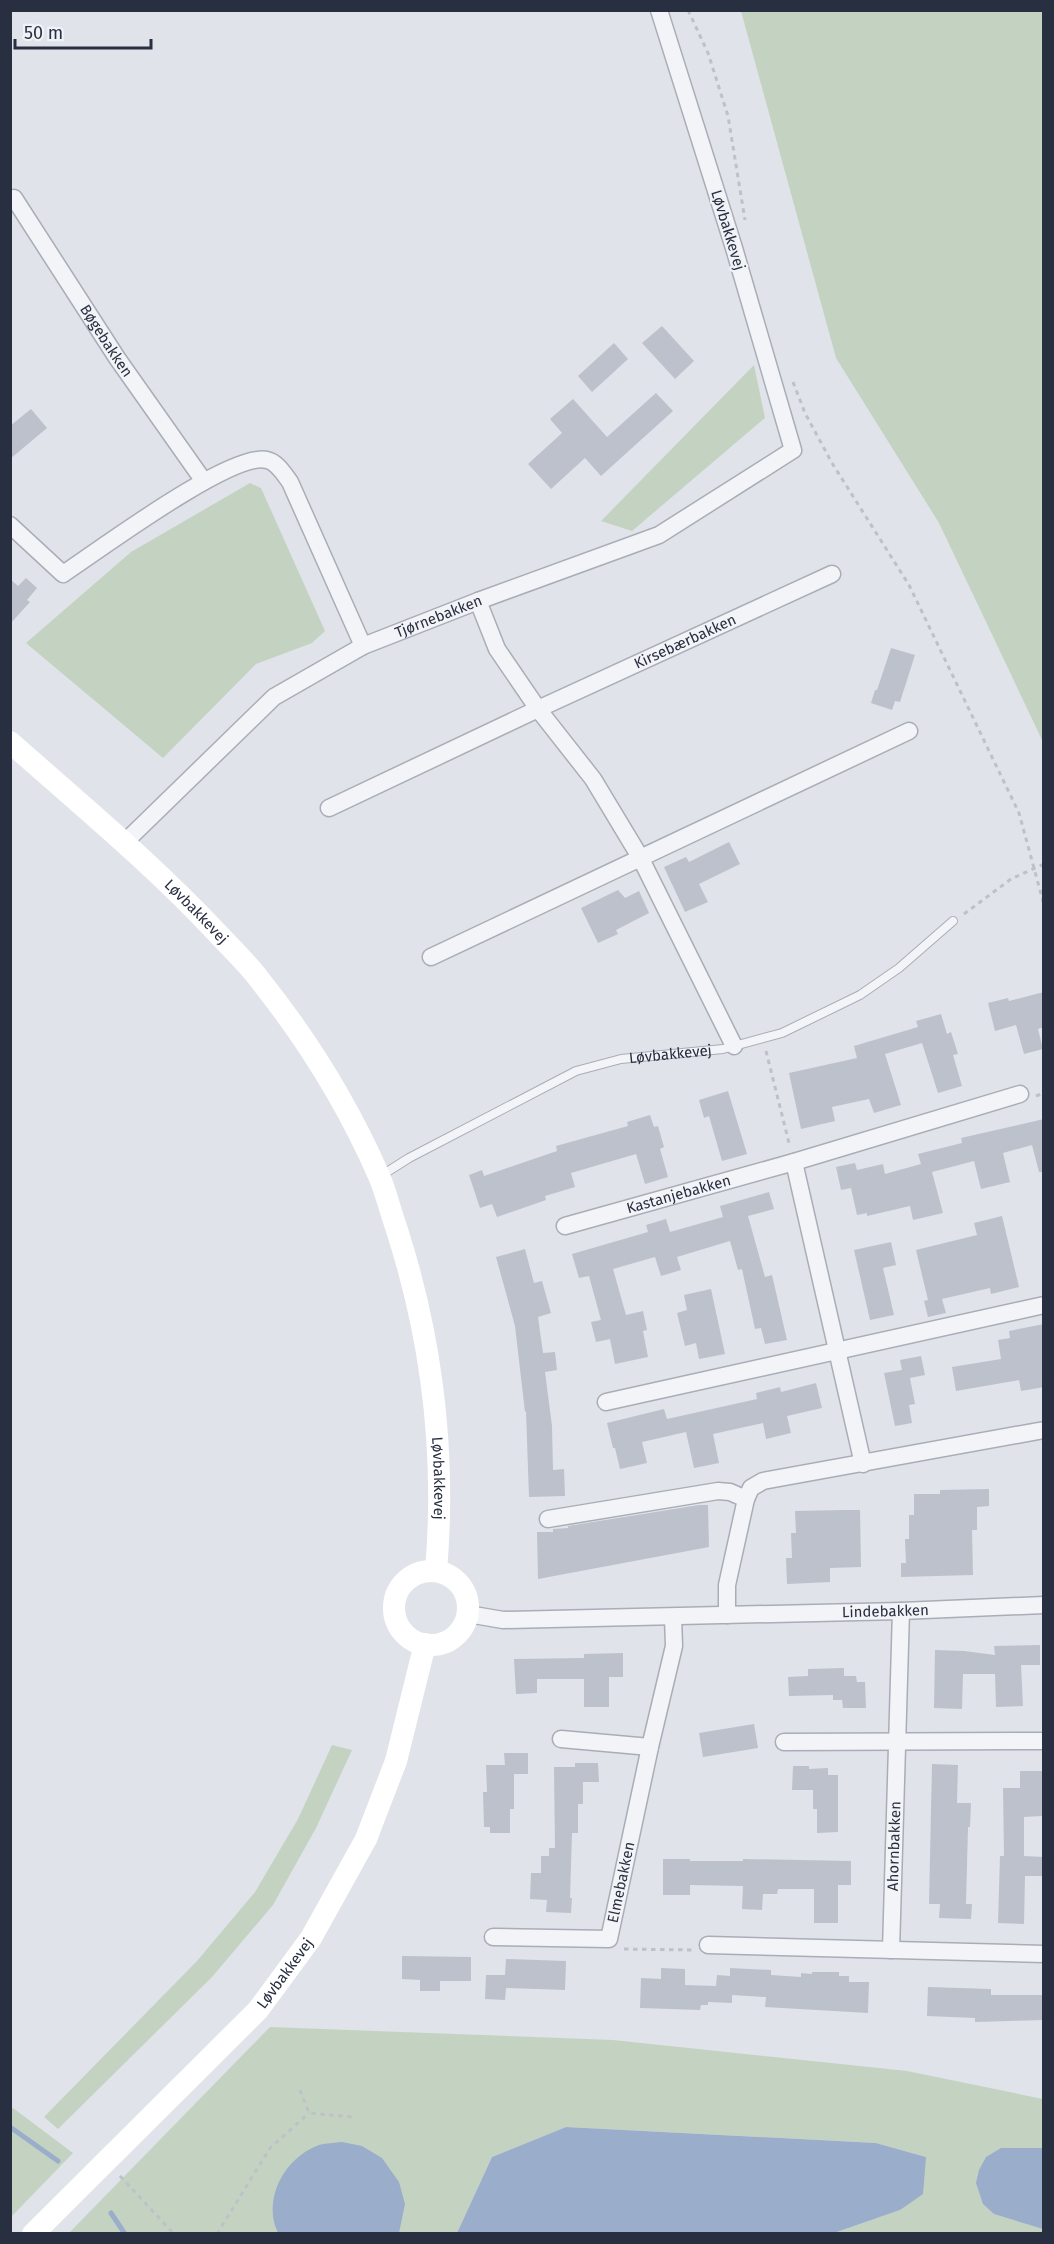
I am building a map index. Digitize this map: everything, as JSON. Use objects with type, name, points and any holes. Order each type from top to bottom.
[{"type":"street","name":"Løvbakkevej","points":[[659,10],[734,248],[793,450]]},
{"type":"street","name":"Bøgebakken","points":[[14,198],[117,358],[203,480]]},
{"type":"street","name":"Tjørnebakken","points":[[124,843],[274,697],[363,646],[659,535],[793,450]]},
{"type":"street","points":[[10,525],[63,574],[203,480],[248,461],[269,460],[281,469],[290,482],[363,646]]},
{"type":"street","name":"Kirsebærbakken","points":[[328,808],[538,708],[832,574]]},
{"type":"street","points":[[478,601],[497,649],[592,779],[640,857],[734,1046]]},
{"type":"street","points":[[431,957],[909,731]]},
{"type":"street","name":"Løvbakkevej","points":[[10,742],[199,913],[258,977],[309,1046],[342,1104],[379,1177],[414,1290],[430,1371],[439,1456],[436,1571]]},
{"type":"street","name":"Kastanjebakken","points":[[565,1226],[794,1162],[1020,1094]]},
{"type":"street","points":[[794,1162],[863,1464]]},
{"type":"street","points":[[606,1402],[1044,1305]]},
{"type":"street","points":[[727,1615],[727,1585],[746,1499],[751,1488],[763,1481],[1044,1430]]},
{"type":"street","points":[[548,1520],[718,1491],[730,1492],[746,1499]]},
{"type":"street","points":[[427,1571],[436,1571],[446,1574],[461,1585],[468,1603],[468,1614],[461,1630],[454,1637],[436,1645],[425,1644],[409,1637],[402,1630],[397,1622],[395,1603],[402,1585],[409,1578],[427,1571]]},
{"type":"street","name":"Lindebakken","points":[[468,1614],[503,1620],[901,1611],[1044,1605]]},
{"type":"street","name":"Ahornbakken","points":[[891,1950],[901,1611]]},
{"type":"street","name":"Elmebakken","points":[[493,1937],[609,1939],[674,1646],[674,1617]]},
{"type":"street","name":"Løvbakkevej","points":[[33,2234],[258,2010],[312,1938],[366,1839],[396,1761],[425,1644]]},
{"type":"street","points":[[561,1739],[650,1747]]},
{"type":"street","points":[[784,1742],[1044,1741]]},
{"type":"street","points":[[708,1945],[1044,1954]]},
{"type":"lane","name":"Løvbakkevej","points":[[379,1177],[420,1152],[576,1071],[621,1059],[723,1049],[783,1032],[860,995],[899,968],[953,921]]},
{"type":"path","points":[[688,10],[708,53],[728,116],[745,221]]},
{"type":"path","points":[[789,373],[805,413],[832,463],[909,585],[1019,813],[1044,905]]},
{"type":"path","points":[[953,921],[1011,879],[1044,864]]},
{"type":"path","points":[[763,1038],[794,1162]]},
{"type":"path","points":[[609,1939],[614,1948],[694,1950],[708,1945]]},
{"type":"path","points":[[300,2090],[309,2114]]},
{"type":"path","points":[[217,2234],[270,2148],[309,2114],[353,2117]]},
{"type":"path","points":[[107,2161],[174,2234]]},
{"type":"green space","points":[[741,11],[1043,11],[1043,742],[939,523],[836,358]]},
{"type":"green space","points":[[754,365],[765,418],[632,531],[601,521]]},
{"type":"green space","points":[[250,483],[261,488],[325,631],[312,643],[256,664],[163,758],[26,643],[131,552]]},
{"type":"green space","points":[[332,1745],[352,1750],[316,1828],[273,1905],[212,1977],[58,2129],[44,2117],[197,1961],[255,1892],[298,1819]]},
{"type":"green space","points":[[270,2027],[613,2040],[907,2071],[1043,2099],[1043,2233],[834,2233],[900,2210],[926,2157],[876,2143],[566,2127],[492,2157],[457,2233],[68,2234]]},
{"type":"green space","points":[[13,2108],[73,2153],[11,2217],[10,2109]]},
{"type":"water","points":[[566,2127],[876,2143],[926,2157],[923,2194],[900,2210],[834,2233],[457,2233],[492,2157]]},
{"type":"water","points":[[342,2142],[362,2146],[382,2158],[399,2182],[405,2204],[399,2233],[278,2233],[273,2207],[279,2181],[286,2170],[296,2159],[319,2145]]},
{"type":"water","points":[[1001,2148],[1043,2148],[1043,2229],[994,2214],[983,2204],[976,2183],[979,2170],[986,2157]]},
{"type":"building","points":[[662,326],[694,361],[675,379],[642,343]]},
{"type":"building","points":[[614,343],[628,359],[592,392],[578,376]]},
{"type":"building","points":[[656,393],[673,411],[601,476],[585,458],[551,489],[528,464],[562,433],[550,419],[573,399],[607,437]]},
{"type":"building","points":[[31,409],[47,428],[10,459],[10,426]]},
{"type":"building","points":[[26,578],[37,588],[27,600],[30,602],[10,624],[10,579],[18,586]]},
{"type":"building","points":[[891,648],[915,655],[900,702],[895,701],[892,710],[871,703]]},
{"type":"building","points":[[729,842],[740,864],[699,884],[708,902],[685,912],[664,867],[686,857],[689,862]]},
{"type":"building","points":[[618,890],[625,898],[639,891],[649,913],[616,930],[618,934],[598,943],[581,908]]},
{"type":"building","points":[[1044,992],[1044,1027],[1038,1029],[1043,1049],[1024,1054],[1016,1025],[995,1031],[988,1003],[1008,998],[1009,1001]]},
{"type":"building","points":[[941,1014],[947,1034],[951,1032],[958,1054],[953,1055],[962,1086],[938,1093],[922,1043],[885,1054],[901,1105],[874,1113],[869,1099],[832,1107],[835,1121],[801,1129],[789,1073],[857,1058],[854,1046],[918,1027],[916,1021]]},
{"type":"building","points":[[728,1091],[747,1154],[722,1161],[709,1116],[704,1118],[699,1100]]},
{"type":"building","points":[[650,1115],[654,1127],[658,1126],[664,1147],[660,1149],[668,1177],[645,1184],[636,1154],[571,1173],[575,1187],[545,1196],[546,1200],[497,1217],[492,1204],[480,1208],[469,1175],[482,1170],[484,1176],[557,1151],[556,1146],[628,1126],[627,1122]]},
{"type":"building","points":[[1044,1119],[1044,1172],[1039,1172],[1032,1145],[1003,1153],[1010,1182],[981,1189],[974,1161],[932,1172],[943,1213],[913,1220],[910,1206],[867,1216],[867,1213],[857,1215],[851,1188],[841,1190],[836,1167],[855,1163],[857,1170],[883,1164],[885,1174],[921,1164],[918,1154],[962,1143],[961,1138]]},
{"type":"building","points":[[769,1192],[774,1209],[748,1216],[765,1277],[772,1275],[787,1340],[765,1344],[761,1328],[755,1329],[742,1269],[738,1270],[730,1241],[677,1257],[681,1270],[661,1276],[655,1257],[613,1269],[626,1315],[643,1311],[647,1330],[643,1331],[648,1357],[615,1364],[610,1339],[596,1342],[591,1322],[601,1320],[589,1276],[579,1278],[572,1254],[648,1232],[646,1225],[666,1219],[670,1232],[723,1217],[720,1206]]},
{"type":"building","points":[[1002,1216],[1019,1287],[991,1294],[990,1288],[942,1299],[946,1313],[928,1317],[924,1301],[928,1300],[916,1250],[977,1235],[974,1223]]},
{"type":"building","points":[[891,1242],[896,1265],[883,1268],[894,1315],[870,1320],[854,1250]]},
{"type":"building","points":[[525,1249],[534,1283],[542,1281],[551,1313],[538,1317],[543,1353],[555,1352],[557,1370],[545,1372],[552,1426],[553,1470],[564,1469],[565,1496],[529,1497],[526,1411],[515,1326],[496,1257]]},
{"type":"building","points":[[711,1289],[725,1354],[699,1359],[696,1343],[685,1346],[677,1313],[687,1310],[684,1295]]},
{"type":"building","points":[[1044,1324],[1044,1387],[1021,1391],[1019,1380],[956,1391],[952,1367],[1001,1359],[998,1340],[1010,1338],[1009,1331]]},
{"type":"building","points":[[921,1356],[925,1375],[910,1378],[915,1404],[909,1405],[912,1423],[895,1426],[884,1373],[902,1370],[900,1360]]},
{"type":"building","points":[[816,1383],[822,1408],[787,1416],[791,1433],[766,1439],[763,1423],[713,1434],[719,1463],[694,1468],[686,1432],[642,1442],[647,1463],[620,1469],[607,1423],[664,1409],[667,1419],[757,1399],[756,1393],[780,1387],[781,1392]]},
{"type":"building","points":[[989,1489],[989,1506],[977,1507],[977,1530],[972,1530],[973,1575],[901,1577],[901,1563],[906,1563],[905,1539],[909,1539],[909,1515],[914,1515],[914,1494],[940,1494],[940,1490]]},
{"type":"building","points":[[708,1505],[709,1547],[538,1579],[537,1532],[553,1532],[553,1529],[568,1528],[568,1526]]},
{"type":"building","points":[[860,1510],[861,1567],[830,1568],[830,1582],[787,1584],[786,1558],[792,1558],[791,1533],[796,1533],[795,1511]]},
{"type":"building","points":[[1040,1645],[1040,1665],[1021,1665],[1023,1706],[996,1707],[995,1674],[963,1674],[962,1709],[934,1708],[935,1650],[995,1655],[994,1646]]},
{"type":"building","points":[[623,1653],[623,1677],[609,1677],[609,1707],[584,1707],[584,1679],[537,1679],[537,1693],[516,1694],[514,1659],[584,1658],[584,1654]]},
{"type":"building","points":[[844,1668],[844,1676],[856,1676],[857,1682],[865,1682],[866,1708],[843,1708],[842,1700],[833,1700],[833,1695],[789,1696],[788,1677],[808,1676],[808,1669]]},
{"type":"building","points":[[754,1724],[758,1748],[703,1757],[699,1733]]},
{"type":"building","points":[[504,1753],[528,1753],[528,1774],[514,1774],[514,1809],[510,1809],[510,1833],[490,1833],[490,1827],[484,1827],[483,1792],[487,1792],[486,1765],[505,1765]]},
{"type":"building","points":[[575,1763],[598,1763],[599,1782],[583,1782],[583,1804],[578,1804],[578,1833],[572,1833],[571,1913],[546,1912],[547,1900],[530,1899],[531,1873],[541,1873],[541,1856],[549,1856],[549,1848],[555,1848],[554,1767],[575,1767]]},
{"type":"building","points":[[932,1764],[958,1765],[957,1803],[971,1803],[970,1827],[968,1827],[966,1904],[972,1904],[971,1919],[939,1918],[940,1904],[929,1904]]},
{"type":"building","points":[[793,1766],[809,1766],[809,1769],[828,1768],[828,1775],[838,1775],[838,1832],[817,1833],[817,1809],[813,1809],[813,1790],[792,1790]]},
{"type":"building","points":[[1020,1771],[1044,1771],[1042,1816],[1024,1817],[1024,1856],[1044,1857],[1044,1876],[1025,1876],[1024,1924],[998,1923],[1000,1856],[1004,1856],[1003,1788],[1020,1788]]},
{"type":"building","points":[[663,1859],[851,1861],[851,1885],[838,1885],[838,1923],[814,1923],[814,1889],[778,1889],[777,1894],[763,1894],[762,1910],[742,1909],[743,1886],[690,1885],[690,1895],[663,1895]]},
{"type":"building","points":[[402,1956],[471,1957],[471,1981],[440,1981],[440,1991],[420,1991],[420,1980],[402,1979]]},
{"type":"building","points":[[506,1959],[566,1961],[565,1990],[506,1988],[505,2000],[485,1999],[486,1975],[505,1975]]},
{"type":"building","points":[[661,1968],[685,1969],[685,1985],[716,1986],[717,1975],[730,1976],[730,1968],[771,1970],[771,1975],[801,1977],[801,1973],[839,1972],[839,1976],[849,1976],[849,1982],[869,1982],[868,2013],[765,2007],[766,1997],[732,1995],[732,2003],[708,2002],[708,2005],[701,2005],[700,2010],[640,2008],[641,1978],[661,1979]]},
{"type":"building","points":[[928,1987],[991,1989],[991,1995],[1044,1995],[1044,2020],[975,2022],[975,2018],[927,2016]]},
{"type":"waterway","points":[[10,2127],[58,2161]]},
{"type":"waterway","points":[[111,2213],[125,2234]]}]
